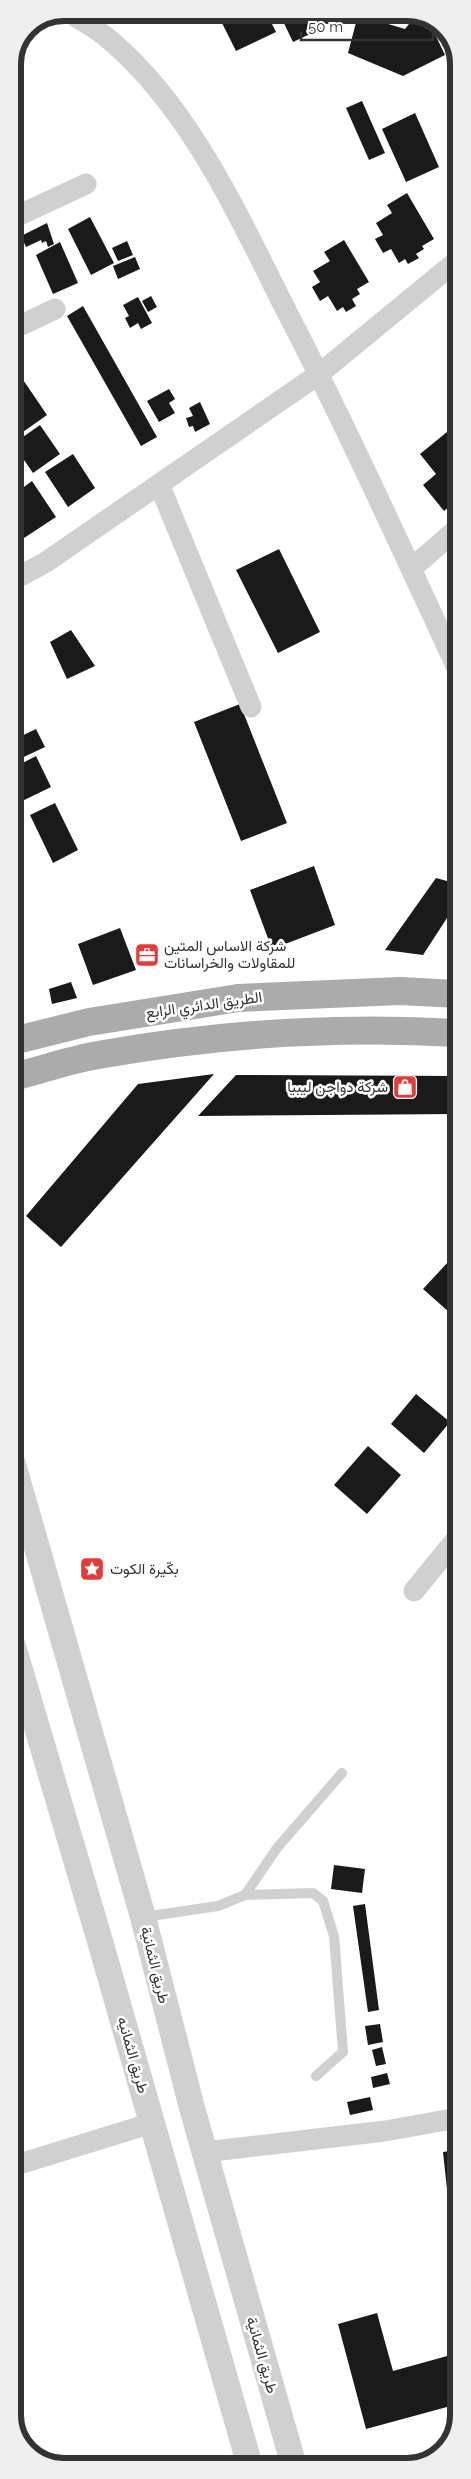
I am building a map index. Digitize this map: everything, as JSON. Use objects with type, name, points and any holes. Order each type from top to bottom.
[{"type":"main road","name":"الطريق الدائري الرابع","points":[[21,1039],[89,1022],[238,998],[400,991],[449,994]]},
{"type":"main road","points":[[21,1075],[97,1055],[236,1036],[396,1029],[449,1032]]},
{"type":"street","points":[[83,21],[111,41],[143,72],[183,121],[238,216],[319,374],[449,651]]},
{"type":"street","points":[[21,214],[86,184]]},
{"type":"street","points":[[21,576],[46,562],[319,374],[449,267]]},
{"type":"street","points":[[21,325],[55,309]]},
{"type":"street","points":[[159,484],[251,707]]},
{"type":"street","points":[[411,569],[449,536]]},
{"type":"street","name":"طريق الثمانية","points":[[22,1494],[143,1917],[204,2152],[292,2457]]},
{"type":"street","points":[[414,1591],[450,1547]]},
{"type":"street","name":"طريق الثمانيه","points":[[22,1676],[248,2457]]},
{"type":"street","points":[[204,2152],[384,2131],[450,2119]]},
{"type":"street","points":[[22,2163],[152,2123]]},
{"type":"lane","points":[[245,1895],[277,1848],[342,1774]]},
{"type":"lane","points":[[143,1917],[218,1906],[245,1895],[313,1893],[323,1902],[334,1936],[343,2052],[316,2076]]},
{"type":"building","points":[[221,21],[270,21],[276,32],[236,51]]},
{"type":"building","points":[[283,21],[317,21],[321,29],[293,42]]},
{"type":"building","points":[[356,21],[378,21],[405,29],[411,21],[431,28],[445,55],[403,76],[348,53]]},
{"type":"building","points":[[362,101],[385,153],[369,160],[346,108]]},
{"type":"building","points":[[415,113],[439,167],[406,182],[382,129]]},
{"type":"building","points":[[407,193],[434,239],[422,246],[424,249],[416,254],[419,258],[408,264],[405,259],[399,263],[391,249],[383,253],[375,239],[383,235],[376,223],[392,213],[387,205]]},
{"type":"building","points":[[90,217],[114,263],[91,275],[68,229]]},
{"type":"building","points":[[47,223],[54,244],[48,247],[46,241],[42,243],[41,240],[26,247],[21,236]]},
{"type":"building","points":[[344,240],[369,282],[357,289],[360,294],[352,299],[356,306],[346,312],[343,307],[337,311],[328,296],[320,301],[312,287],[320,282],[313,271],[330,261],[324,252]]},
{"type":"building","points":[[127,241],[133,255],[118,261],[112,248]]},
{"type":"building","points":[[60,242],[78,283],[53,294],[36,255]]},
{"type":"building","points":[[135,257],[140,269],[118,279],[113,266]]},
{"type":"building","points":[[151,296],[157,307],[148,312],[142,301]]},
{"type":"building","points":[[138,297],[152,323],[141,329],[138,323],[130,328],[125,318],[129,316],[123,305]]},
{"type":"building","points":[[83,306],[157,437],[141,446],[67,316]]},
{"type":"building","points":[[21,377],[47,415],[21,433]]},
{"type":"building","points":[[169,389],[175,399],[169,403],[175,413],[159,422],[147,401]]},
{"type":"building","points":[[200,402],[210,424],[195,432],[193,426],[189,427],[186,418],[193,416],[189,408]]},
{"type":"building","points":[[40,425],[60,454],[33,473],[21,456],[21,438]]},
{"type":"building","points":[[449,430],[449,507],[444,511],[423,485],[436,474],[420,454]]},
{"type":"building","points":[[73,454],[95,488],[68,507],[45,472]]},
{"type":"building","points":[[32,481],[56,517],[24,538],[21,534],[21,489]]},
{"type":"building","points":[[279,549],[320,632],[278,653],[236,570]]},
{"type":"building","points":[[71,630],[95,666],[67,679],[50,642]]},
{"type":"building","points":[[240,704],[287,823],[241,841],[194,722]]},
{"type":"building","points":[[36,729],[45,747],[21,758],[21,736]]},
{"type":"building","points":[[36,756],[51,787],[21,801],[21,764]]},
{"type":"building","points":[[55,803],[78,850],[53,863],[30,815]]},
{"type":"building","points":[[314,866],[335,925],[272,949],[250,890]]},
{"type":"building","points":[[436,878],[449,882],[449,914],[423,955],[385,950]]},
{"type":"building","points":[[120,928],[136,970],[93,985],[78,944]]},
{"type":"building","points":[[71,982],[77,998],[52,1004],[49,989]]},
{"type":"building","points":[[214,1074],[61,1247],[26,1216],[138,1084]]},
{"type":"building","points":[[236,1075],[449,1076],[449,1114],[198,1116]]},
{"type":"building","points":[[449,1261],[450,1261],[450,1312],[423,1289]]},
{"type":"building","points":[[416,1394],[450,1422],[424,1453],[391,1424]]},
{"type":"building","points":[[368,1446],[401,1475],[367,1514],[334,1485]]},
{"type":"building","points":[[334,1865],[365,1869],[362,1893],[331,1889]]},
{"type":"building","points":[[365,1904],[379,2010],[368,2012],[353,1906]]},
{"type":"building","points":[[380,2024],[383,2042],[368,2045],[365,2026]]},
{"type":"building","points":[[382,2047],[386,2064],[376,2066],[372,2050]]},
{"type":"building","points":[[387,2073],[390,2084],[373,2088],[371,2077]]},
{"type":"building","points":[[370,2097],[373,2110],[350,2115],[347,2102]]},
{"type":"building","points":[[450,2151],[450,2216],[443,2152]]},
{"type":"building","points":[[377,2313],[393,2371],[450,2355],[450,2406],[366,2429],[338,2324]]},
{"type":"place","name":"شركة الاساس المتين للمقاولات والخراسانات","points":[[147,955]]},
{"type":"place","name":"شركة دواجن ليبيا","points":[[405,1087]]},
{"type":"place","name":"بكّيرة الكوت","points":[[92,1569]]}]
